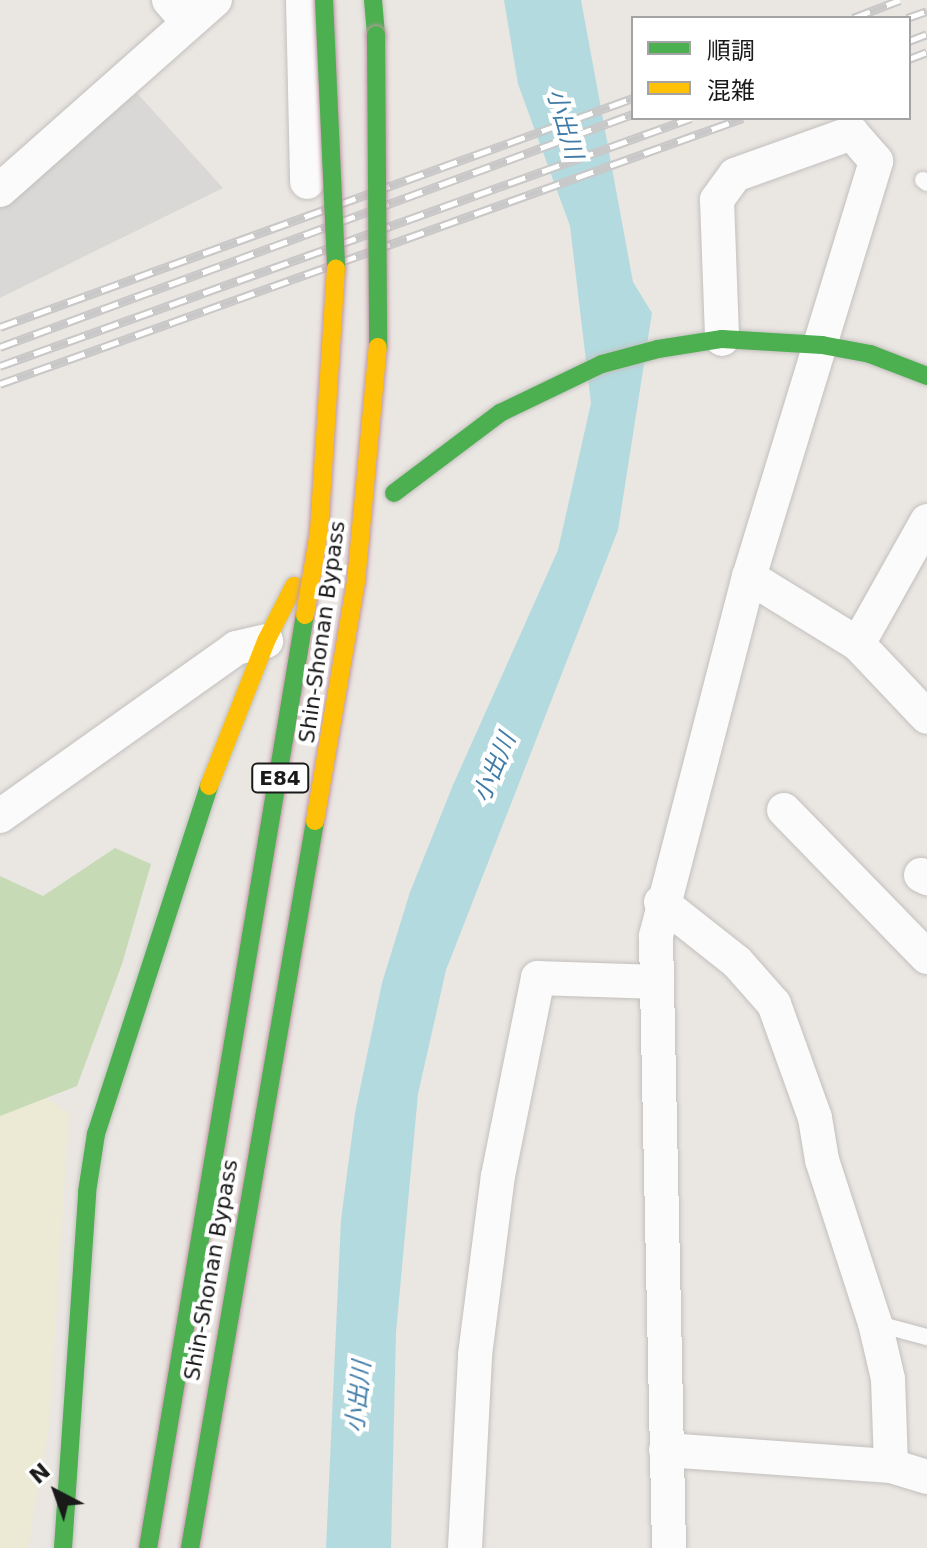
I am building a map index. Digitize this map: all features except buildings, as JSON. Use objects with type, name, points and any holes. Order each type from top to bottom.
[{"type":"main road","name":"Shin-Shonan Bypass","points":[[148,1548],[319,531],[336,274],[324,0]]},
{"type":"main road","name":"Shin-Shonan Bypass","points":[[190,1548],[356,582],[375,405],[380,300],[382,162],[373,0]]},
{"type":"main road","points":[[394,493],[500,413],[602,364],[714,340],[822,345],[870,354],[927,376]]},
{"type":"main road","points":[[63,1548],[96,1134],[204,798],[266,641],[294,586]]},
{"type":"street","points":[[0,190],[179,12],[215,0]]},
{"type":"street","points":[[303,0],[307,182]]},
{"type":"street","points":[[669,1548],[657,982],[661,902],[749,577],[876,161],[852,133],[735,175],[717,200],[714,340]]},
{"type":"street","points":[[858,644],[918,557],[927,521]]},
{"type":"street","points":[[749,577],[858,644],[927,717]]},
{"type":"street","points":[[0,816],[236,648],[266,641]]},
{"type":"street","points":[[784,810],[927,957]]},
{"type":"street","points":[[661,902],[737,962],[774,1004],[815,1118],[822,1160],[875,1323],[888,1379],[891,1466]]},
{"type":"street","points":[[465,1548],[477,1340],[498,1176],[538,978],[657,982]]},
{"type":"street","points":[[666,1450],[891,1466],[927,1477]]},
{"type":"lane","points":[[875,1323],[927,1337]]},
{"type":"shaded area","points":[[137,93],[223,188],[0,298],[0,207]]},
{"type":"shaded area","points":[[0,1068],[69,1113],[49,1426],[28,1548],[0,1548]]},
{"type":"green space","points":[[115,848],[151,864],[122,964],[77,1086],[0,1116],[0,876],[43,896]]},
{"type":"water","name":"小出川","points":[[504,0],[581,0],[633,282],[652,313],[618,530],[446,970],[418,1094],[396,1332],[391,1548],[326,1548],[341,1220],[355,1113],[382,983],[410,892],[453,785],[558,550],[591,403],[570,226],[518,84]]},
{"type":"railway","points":[[858,16],[900,0]]},
{"type":"railway","points":[[911,17],[927,11]]},
{"type":"railway","points":[[911,40],[927,34]]},
{"type":"railway","points":[[911,58],[927,52]]},
{"type":"railway","points":[[0,327],[631,99]]},
{"type":"railway","points":[[0,347],[631,115]]},
{"type":"railway","points":[[0,366],[685,120]]},
{"type":"railway","points":[[0,384],[737,120]]},
{"type":"traffic: fast","points":[[324,0],[336,269]]},
{"type":"traffic: fast","points":[[373,0],[376,35]]},
{"type":"traffic: fast","points":[[376,35],[378,347]]},
{"type":"traffic: fast","points":[[394,493],[500,413],[602,364],[658,349],[722,339],[822,345],[870,354],[927,376]]},
{"type":"traffic: fast","points":[[148,1548],[305,615]]},
{"type":"traffic: fast","points":[[63,1548],[87,1192],[96,1134],[209,786]]},
{"type":"traffic: fast","points":[[190,1548],[315,821]]},
{"type":"traffic: slow","points":[[305,615],[319,531],[336,269]]},
{"type":"traffic: slow","points":[[315,821],[356,582],[378,347]]},
{"type":"traffic: slow","points":[[209,786],[266,641],[294,586]]}]
